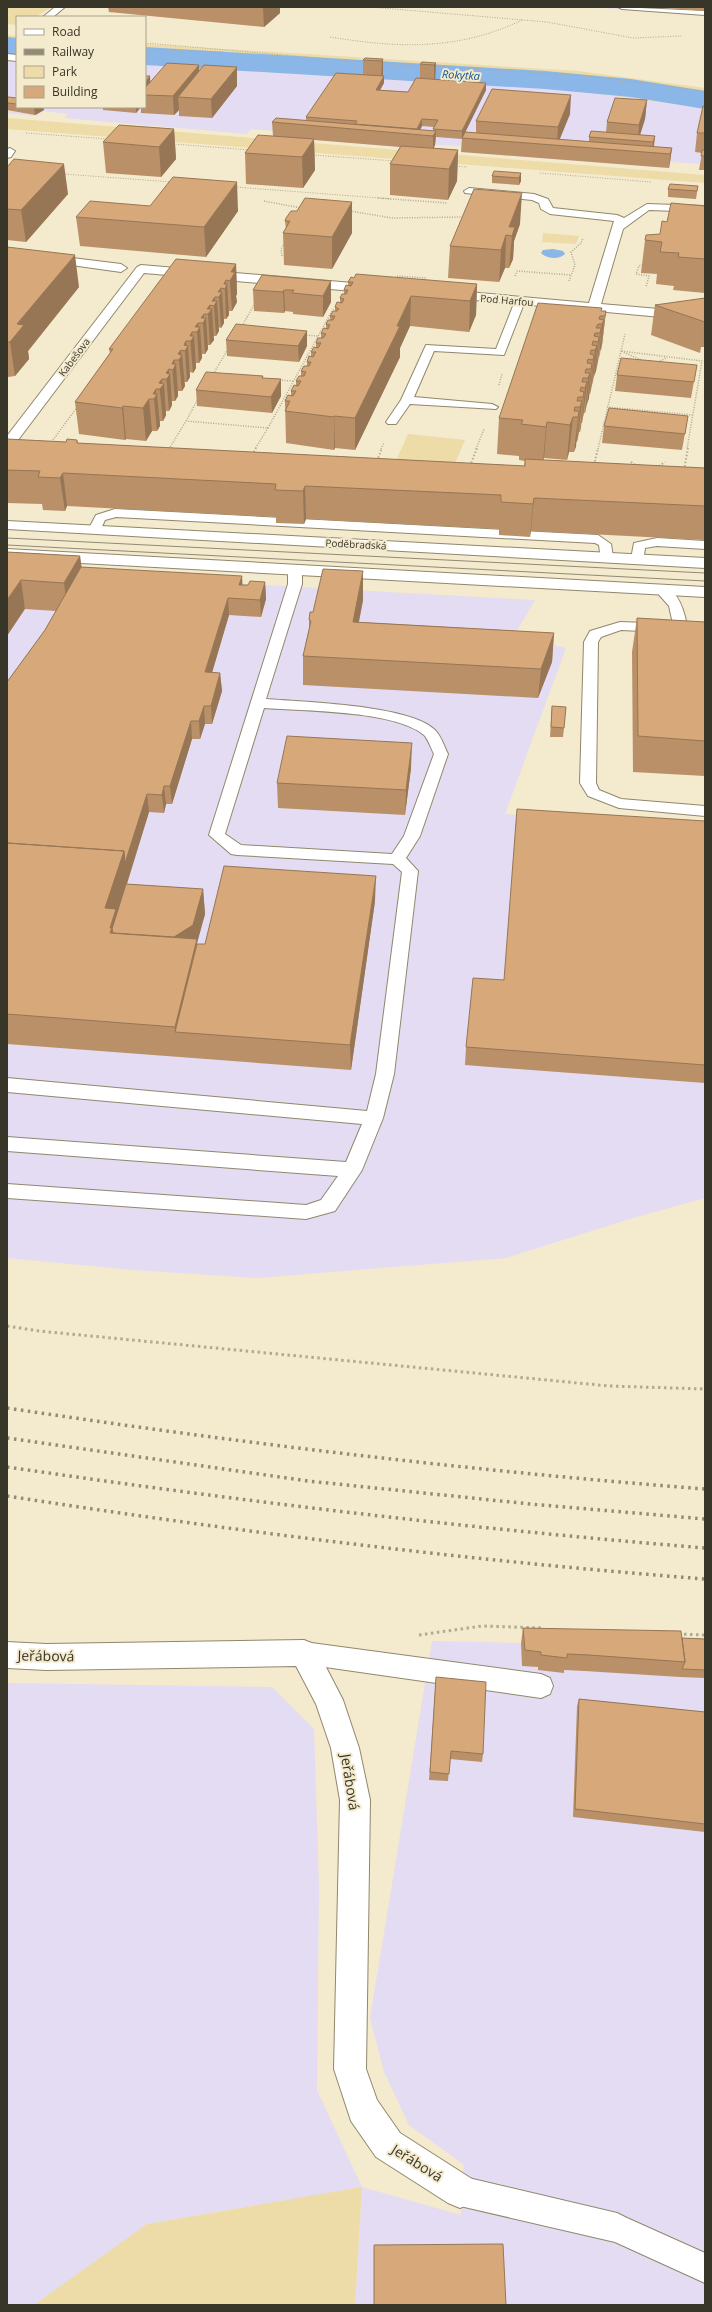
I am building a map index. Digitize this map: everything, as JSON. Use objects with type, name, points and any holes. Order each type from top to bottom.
[{"type":"street","points":[[48,16],[61,7]]},
{"type":"street","points":[[469,192],[534,197],[544,201],[545,207],[550,211],[617,218],[620,220],[594,307]]},
{"type":"street","points":[[618,228],[647,207],[705,209]]},
{"type":"street","points":[[7,253],[121,268]]},
{"type":"street","name":"Kabešova","points":[[7,445],[140,269],[268,279]]},
{"type":"street","points":[[268,279],[392,290]]},
{"type":"street","name":"Pod Harfou","points":[[430,293],[705,317]]},
{"type":"street","name":"Poděbradská","points":[[7,525],[705,563]]},
{"type":"street","points":[[7,554],[705,592]]},
{"type":"street","name":"Jeřábová","points":[[7,1655],[46,1657],[304,1653],[329,1700],[345,1748],[356,1800],[350,2070],[363,2109],[388,2145],[460,2191]]},
{"type":"lane","points":[[622,7],[705,13]]},
{"type":"lane","points":[[392,422],[407,400],[430,347],[500,353],[520,301]]},
{"type":"lane","points":[[407,400],[492,407]]},
{"type":"lane","points":[[638,559],[639,546],[657,542],[705,545]]},
{"type":"lane","points":[[7,1191],[306,1212],[328,1206],[352,1170],[374,1118],[385,1074],[410,870],[397,859],[237,850],[217,835],[295,584],[295,570]]},
{"type":"lane","points":[[661,589],[676,605],[681,628]]},
{"type":"lane","points":[[705,630],[620,626],[595,634],[591,642],[588,783],[593,793],[619,803],[705,811]]},
{"type":"lane","points":[[258,703],[370,713],[410,721],[430,733],[441,754],[412,836],[397,859]]},
{"type":"lane","points":[[7,1085],[374,1118]]},
{"type":"lane","points":[[7,1144],[352,1170]]},
{"type":"lane","points":[[304,1653],[541,1686]]},
{"type":"lane","points":[[460,2191],[617,2228],[705,2268]]},
{"type":"path","points":[[370,7],[546,22],[633,38],[681,36]]},
{"type":"path","points":[[330,37],[369,44],[464,42],[491,35],[522,20]]},
{"type":"path","points":[[146,43],[371,62]]},
{"type":"path","points":[[146,49],[264,54]]},
{"type":"path","points":[[379,63],[425,66]]},
{"type":"path","points":[[433,66],[587,76],[705,91]]},
{"type":"path","points":[[22,132],[114,139]]},
{"type":"path","points":[[168,143],[254,150]]},
{"type":"path","points":[[308,154],[402,162]]},
{"type":"path","points":[[449,166],[472,167]]},
{"type":"path","points":[[536,172],[652,182]]},
{"type":"path","points":[[62,174],[172,182]]},
{"type":"path","points":[[235,187],[451,203]]},
{"type":"path","points":[[264,201],[302,208]]},
{"type":"path","points":[[348,210],[365,215],[417,220],[468,217]]},
{"type":"path","points":[[569,282],[575,265],[571,252],[581,243],[584,236]]},
{"type":"path","points":[[282,259],[281,249],[287,239]]},
{"type":"path","points":[[515,278],[517,271],[571,275]]},
{"type":"path","points":[[248,330],[240,329],[268,279]]},
{"type":"path","points":[[250,458],[346,286]]},
{"type":"path","points":[[302,335],[318,336]]},
{"type":"path","points":[[209,381],[229,348]]},
{"type":"path","points":[[646,362],[621,351],[657,354],[666,358],[702,361],[683,472]]},
{"type":"path","points":[[662,367],[656,363],[666,358]]},
{"type":"path","points":[[693,367],[701,367]]},
{"type":"path","points":[[213,374],[220,375]]},
{"type":"path","points":[[272,379],[293,382]]},
{"type":"path","points":[[167,452],[201,394]]},
{"type":"path","points":[[607,407],[693,415]]},
{"type":"path","points":[[186,420],[268,428]]},
{"type":"path","points":[[376,464],[392,422]]},
{"type":"path","points":[[631,462],[637,467]]},
{"type":"path","points":[[650,468],[656,468],[665,462]]},
{"type":"path","points":[[7,1326],[47,1332],[609,1386],[705,1390]]},
{"type":"path","points":[[412,1636],[482,1626],[546,1628]]},
{"type":"path","points":[[673,1634],[705,1635]]},
{"type":"shaded area","points":[[590,7],[705,7],[705,16]]},
{"type":"shaded area","points":[[7,59],[16,60],[16,108],[146,108],[146,63],[566,89],[693,105],[705,108],[705,170],[699,170],[700,164],[671,162],[669,168],[461,152],[464,146],[435,145],[433,150],[273,136],[276,131],[251,129],[247,134],[64,118],[68,114],[43,111],[37,116],[7,113]]},
{"type":"shaded area","points":[[7,571],[535,600],[514,636],[566,648],[505,814],[705,827],[705,1198],[633,1218],[506,1258],[257,1278],[134,1270],[7,1258]]},
{"type":"shaded area","points":[[432,1641],[705,1647],[705,2305],[355,2305],[362,2187],[461,2215],[460,2191],[464,2165],[409,2125],[384,2072],[370,2018]]},
{"type":"shaded area","points":[[7,1683],[272,1687],[314,1729],[319,1886],[317,2090],[362,2187],[148,2224],[34,2305],[7,2305]]},
{"type":"green space","points":[[7,7],[52,7],[37,16],[16,16],[16,25],[7,24]]},
{"type":"green space","points":[[7,35],[16,36],[16,54],[7,53]]},
{"type":"green space","points":[[146,44],[578,71],[705,88],[705,108],[566,89],[146,63]]},
{"type":"green space","points":[[7,118],[705,175],[705,183],[7,129]]},
{"type":"green space","points":[[543,233],[579,236],[576,244],[542,242]]},
{"type":"green space","points":[[408,434],[465,440],[449,477],[391,472]]},
{"type":"green space","points":[[362,2187],[355,2305],[34,2305],[147,2224]]},
{"type":"water","points":[[553,249],[563,251],[565,254],[560,257],[553,258],[546,257],[541,253],[543,250]]},
{"type":"building","points":[[365,58],[383,59],[382,61],[363,60]]},
{"type":"building","points":[[422,62],[436,63],[434,65],[420,64]]},
{"type":"building","points":[[167,63],[199,65],[173,96],[146,95],[146,87]]},
{"type":"building","points":[[204,65],[237,67],[211,99],[178,97]]},
{"type":"building","points":[[336,73],[384,76],[376,90],[408,92],[416,78],[486,83],[462,131],[433,129],[438,120],[422,119],[417,129],[355,124],[357,121],[306,117]]},
{"type":"building","points":[[492,89],[571,95],[558,127],[476,121]]},
{"type":"building","points":[[7,98],[16,98],[16,104],[7,103]]},
{"type":"building","points":[[615,98],[647,100],[639,125],[607,122]]},
{"type":"building","points":[[703,106],[705,106],[705,133],[697,133]]},
{"type":"building","points":[[276,118],[436,131],[433,136],[272,122]]},
{"type":"building","points":[[119,125],[174,129],[159,147],[103,142]]},
{"type":"building","points":[[591,131],[655,136],[653,142],[589,137]]},
{"type":"building","points":[[465,132],[672,148],[670,154],[462,138]]},
{"type":"building","points":[[258,135],[314,139],[302,157],[245,153]]},
{"type":"building","points":[[401,146],[458,150],[449,169],[390,164]]},
{"type":"building","points":[[702,150],[705,150],[705,156],[701,156]]},
{"type":"building","points":[[14,159],[64,164],[21,210],[7,209],[7,167]]},
{"type":"building","points":[[494,171],[521,173],[519,178],[492,176]]},
{"type":"building","points":[[173,177],[237,182],[204,227],[76,217],[90,201],[150,206]]},
{"type":"building","points":[[670,184],[698,186],[697,191],[668,189]]},
{"type":"building","points":[[474,189],[522,193],[509,227],[515,227],[512,236],[506,235],[501,250],[450,246]]},
{"type":"building","points":[[305,198],[352,202],[332,237],[283,233],[290,221],[285,221],[286,218],[291,211],[297,211]]},
{"type":"building","points":[[671,203],[705,206],[705,259],[678,257],[679,253],[660,252],[662,242],[645,240],[646,235],[660,234],[662,221],[667,222]]},
{"type":"building","points":[[7,247],[75,255],[17,324],[24,325],[10,342],[7,342]]},
{"type":"building","points":[[176,259],[236,264],[231,272],[235,272],[230,281],[226,280],[224,284],[227,284],[225,289],[221,288],[218,292],[222,292],[219,297],[215,297],[212,301],[217,301],[214,306],[210,305],[207,309],[212,309],[208,314],[204,314],[201,318],[206,318],[203,323],[198,323],[195,327],[200,327],[197,332],[192,332],[190,336],[194,336],[191,341],[186,341],[184,345],[188,346],[185,351],[181,350],[178,354],[182,355],[179,360],[174,360],[172,364],[176,364],[173,370],[169,369],[166,373],[170,374],[167,379],[162,379],[159,383],[164,384],[160,389],[156,389],[153,394],[157,394],[154,399],[149,399],[143,408],[123,406],[122,408],[75,402],[113,349],[109,349]]},
{"type":"building","points":[[356,274],[477,284],[470,301],[411,296],[397,326],[400,326],[355,418],[285,411],[290,401],[285,401],[288,395],[293,396],[296,391],[291,391],[294,385],[298,386],[301,381],[296,381],[299,376],[304,376],[306,372],[301,371],[304,366],[309,366],[311,362],[307,362],[309,356],[313,357],[316,352],[311,352],[314,347],[318,348],[321,343],[316,343],[318,338],[323,338],[326,334],[321,333],[324,328],[328,329],[330,325],[326,324],[328,320],[333,320],[335,316],[330,316],[333,311],[337,311],[339,309],[335,307],[337,302],[342,303],[344,299],[340,298],[342,294],[346,294],[348,290],[344,290],[346,285],[351,286],[353,282],[348,282],[351,277],[354,278]]},
{"type":"building","points":[[262,275],[331,281],[323,296],[292,293],[294,290],[284,290],[283,292],[253,290]]},
{"type":"building","points":[[705,298],[705,322],[655,305]]},
{"type":"building","points":[[538,303],[602,308],[601,311],[606,311],[605,316],[600,316],[599,319],[604,320],[602,324],[598,324],[596,328],[601,328],[600,333],[595,333],[594,336],[599,337],[598,342],[593,341],[592,345],[597,346],[595,350],[591,350],[590,354],[594,355],[593,360],[588,359],[587,363],[592,364],[591,369],[586,369],[585,373],[590,373],[588,378],[583,378],[582,382],[587,382],[585,388],[581,387],[580,391],[584,392],[583,397],[578,397],[577,401],[582,401],[580,407],[575,407],[574,411],[579,411],[578,417],[573,417],[570,425],[547,422],[546,427],[521,424],[523,420],[499,418]]},
{"type":"building","points":[[236,324],[307,331],[298,346],[226,340]]},
{"type":"building","points":[[621,358],[697,365],[694,382],[617,375]]},
{"type":"building","points":[[206,372],[263,376],[262,378],[281,379],[271,397],[196,390]]},
{"type":"building","points":[[609,408],[688,416],[685,434],[604,426]]},
{"type":"building","points":[[7,439],[66,442],[67,439],[77,440],[77,443],[525,466],[525,459],[705,468],[705,506],[534,498],[533,504],[501,502],[501,495],[305,486],[303,491],[275,490],[276,484],[63,473],[60,478],[38,477],[40,471],[7,470]]},
{"type":"building","points":[[7,552],[80,556],[64,583],[21,580],[7,600]]},
{"type":"building","points":[[81,567],[242,576],[239,585],[248,585],[250,581],[265,582],[260,600],[228,598],[205,672],[220,673],[211,706],[204,706],[199,721],[191,721],[170,786],[164,786],[162,795],[147,794],[125,863],[124,851],[7,843],[7,682],[45,630]]},
{"type":"building","points":[[323,569],[363,571],[353,622],[554,633],[541,669],[303,656],[311,621],[309,620],[310,612],[313,612]]},
{"type":"building","points":[[637,618],[705,622],[705,741],[638,736]]},
{"type":"building","points":[[552,706],[566,707],[564,728],[551,727]]},
{"type":"building","points":[[287,736],[412,743],[406,790],[277,783]]},
{"type":"building","points":[[517,809],[705,821],[705,1065],[466,1047],[473,978],[504,980]]},
{"type":"building","points":[[7,843],[124,851],[105,908],[116,909],[110,928],[112,928],[110,933],[197,939],[175,1027],[7,1014]]},
{"type":"building","points":[[224,866],[376,876],[350,1045],[175,1032],[197,944],[205,944]]},
{"type":"building","points":[[126,884],[203,889],[193,925],[174,937],[113,933],[112,929]]},
{"type":"building","points":[[523,1628],[681,1631],[685,1662],[589,1655],[567,1654],[567,1658],[541,1655],[541,1652],[525,1650]]},
{"type":"building","points":[[682,1638],[705,1639],[705,1670],[682,1669],[685,1662]]},
{"type":"building","points":[[436,1677],[486,1682],[483,1754],[451,1751],[449,1774],[430,1772]]},
{"type":"building","points":[[579,1699],[705,1712],[705,1824],[575,1809]]},
{"type":"building","points":[[503,2244],[506,2305],[374,2305],[374,2245]]},
{"type":"waterway","name":"Rokytka","points":[[7,46],[16,47]]},
{"type":"waterway","name":"Rokytka","points":[[146,56],[545,80],[631,88],[705,100]]},
{"type":"tram line","points":[[7,538],[705,573]]},
{"type":"tram line","points":[[7,545],[705,581]]},
{"type":"railway","points":[[7,1408],[181,1433],[355,1455],[530,1474],[705,1489]]},
{"type":"railway","points":[[7,1438],[308,1481],[530,1504],[705,1519]]},
{"type":"railway","points":[[7,1467],[268,1503],[442,1523],[705,1548]]},
{"type":"railway","points":[[7,1496],[181,1522],[355,1544],[530,1564],[705,1579]]}]
